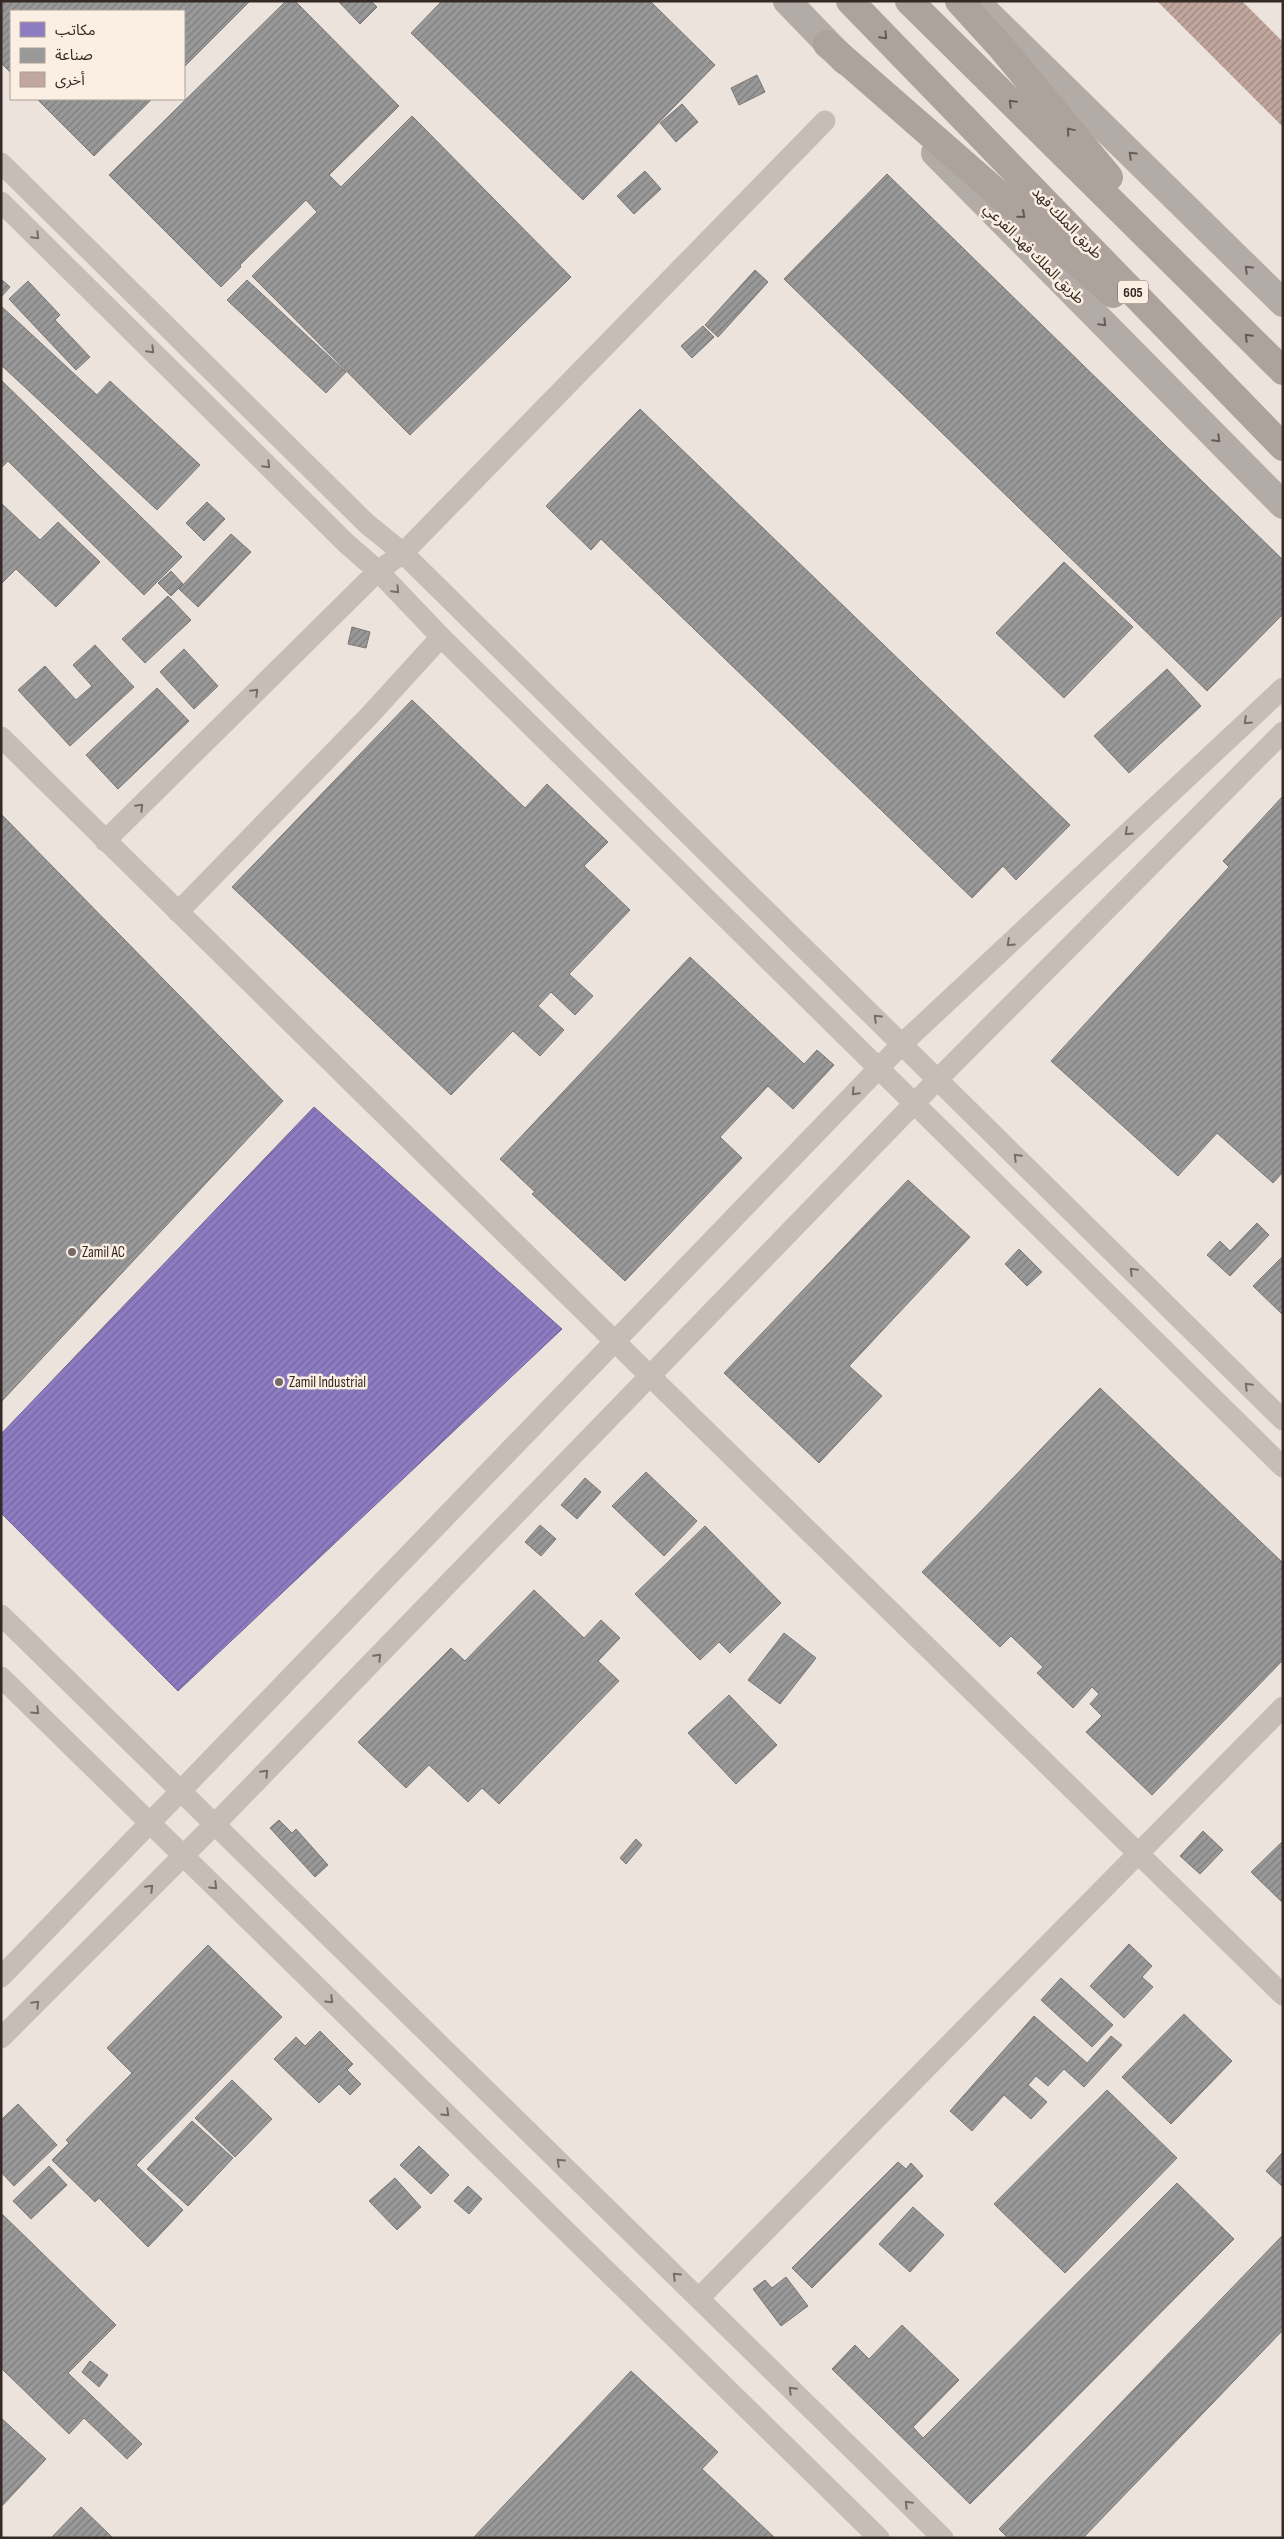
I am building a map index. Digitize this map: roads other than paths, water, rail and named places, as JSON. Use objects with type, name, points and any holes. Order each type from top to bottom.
[{"type":"highway","name":"طريق الملك فهد","points":[[850,1],[1283,447]]},
{"type":"highway","points":[[909,1],[1283,371]]},
{"type":"highway","points":[[959,1],[1000,46],[1214,303]]},
{"type":"highway","points":[[827,44],[1251,416]]},
{"type":"main road","name":"طريق الملك فهد الفرعي","points":[[787,1],[827,44],[1283,506]]},
{"type":"main road","points":[[975,1],[1283,303]]},
{"type":"street","points":[[105,841],[378,571],[403,553],[826,121]]},
{"type":"street","points":[[1,163],[368,524],[403,553],[903,1043],[1283,1420]]},
{"type":"street","points":[[1,202],[347,544],[378,571],[441,637],[1283,1467]]},
{"type":"street","points":[[178,912],[369,716],[441,637]]},
{"type":"street","points":[[1,1977],[903,1043],[1283,688]]},
{"type":"street","points":[[1,2038],[216,1824],[938,1079],[1283,732]]},
{"type":"street","points":[[1,736],[105,841],[651,1377],[1283,1994]]},
{"type":"street","points":[[1,1615],[182,1790],[943,2538]]},
{"type":"street","points":[[1,1676],[878,2538]]},
{"type":"street","points":[[699,2298],[1283,1706]]},
{"type":"place","name":"Zamil AC","points":[[72,1252]]},
{"type":"place","name":"Zamil Industrial","points":[[279,1382]]}]
